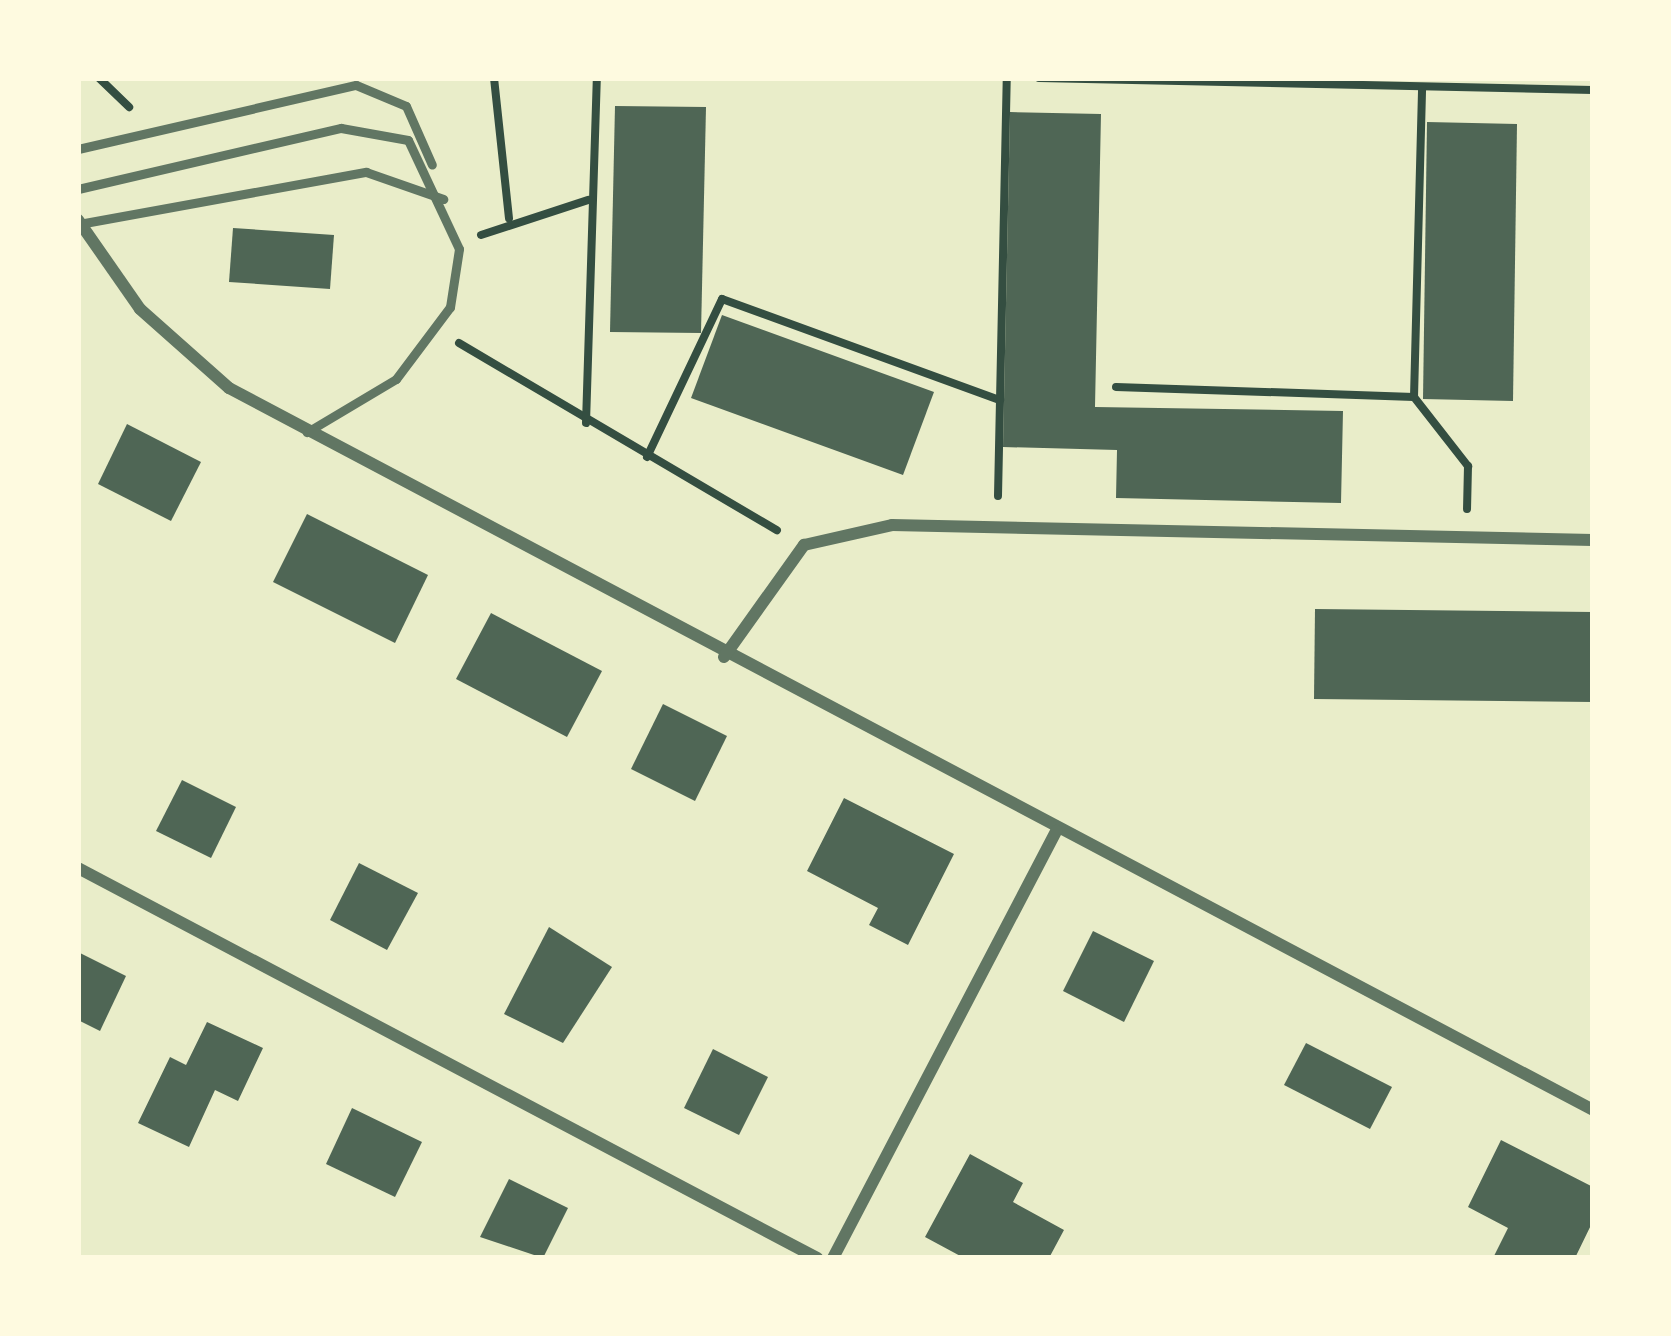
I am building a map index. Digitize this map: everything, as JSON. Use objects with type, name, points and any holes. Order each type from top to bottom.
[{"type":"street","points":[[78,223],[176,348],[307,431],[724,657],[1593,1110]]},
{"type":"street","points":[[724,657],[805,545],[892,525],[1593,540]]},
{"type":"street","points":[[833,1258],[1056,831]]},
{"type":"street","points":[[78,868],[817,1258]]},
{"type":"lane","points":[[78,149],[356,85],[415,118],[459,249],[438,329],[396,379],[307,431]]},
{"type":"lane","points":[[78,189],[363,126],[408,140],[442,199]]},
{"type":"lane","points":[[78,223],[366,172],[442,199]]},
{"type":"path","points":[[99,78],[140,109]]},
{"type":"path","points":[[494,78],[509,218],[588,200]]},
{"type":"path","points":[[586,423],[588,200],[597,78]]},
{"type":"path","points":[[997,527],[1007,78]]},
{"type":"path","points":[[1039,78],[1593,90]]},
{"type":"path","points":[[1422,87],[1414,397],[1468,466],[1466,537]]},
{"type":"path","points":[[647,457],[722,299],[1000,400]]},
{"type":"path","points":[[438,329],[586,423],[805,545]]},
{"type":"path","points":[[1116,387],[1414,397]]},
{"type":"building","points":[[615,106],[706,107],[701,333],[610,332]]},
{"type":"building","points":[[1010,112],[1101,114],[1095,407],[1343,411],[1341,503],[1116,498],[1117,450],[1003,447]]},
{"type":"building","points":[[1427,122],[1517,124],[1513,401],[1423,399]]},
{"type":"building","points":[[233,228],[334,235],[330,289],[229,282]]},
{"type":"building","points":[[722,315],[934,392],[903,475],[691,398]]},
{"type":"building","points":[[127,424],[201,462],[171,521],[98,484]]},
{"type":"building","points":[[307,514],[428,575],[395,643],[273,582]]},
{"type":"building","points":[[1315,609],[1593,612],[1593,702],[1314,699]]},
{"type":"building","points":[[491,613],[602,671],[567,737],[456,679]]},
{"type":"building","points":[[663,704],[727,736],[695,801],[631,769]]},
{"type":"building","points":[[182,780],[236,807],[211,858],[156,831]]},
{"type":"building","points":[[844,798],[954,854],[908,945],[869,925],[878,908],[807,871]]},
{"type":"building","points":[[359,863],[418,893],[387,950],[330,920]]},
{"type":"building","points":[[549,927],[612,967],[563,1043],[504,1014]]},
{"type":"building","points":[[1093,931],[1154,961],[1124,1022],[1063,991]]},
{"type":"building","points":[[78,952],[126,976],[100,1031],[78,1020]]},
{"type":"building","points":[[207,1022],[263,1048],[238,1101],[215,1090],[189,1147],[138,1123],[170,1057],[186,1065]]},
{"type":"building","points":[[1306,1043],[1392,1087],[1370,1129],[1284,1085]]},
{"type":"building","points":[[713,1049],[768,1077],[739,1135],[684,1108]]},
{"type":"building","points":[[352,1108],[422,1142],[395,1197],[326,1164]]},
{"type":"building","points":[[1501,1140],[1593,1187],[1593,1221],[1575,1258],[1493,1258],[1508,1228],[1468,1207]]},
{"type":"building","points":[[970,1154],[1023,1183],[1013,1202],[1064,1230],[1049,1258],[964,1258],[925,1237]]},
{"type":"building","points":[[509,1179],[568,1208],[543,1258],[480,1237]]}]
